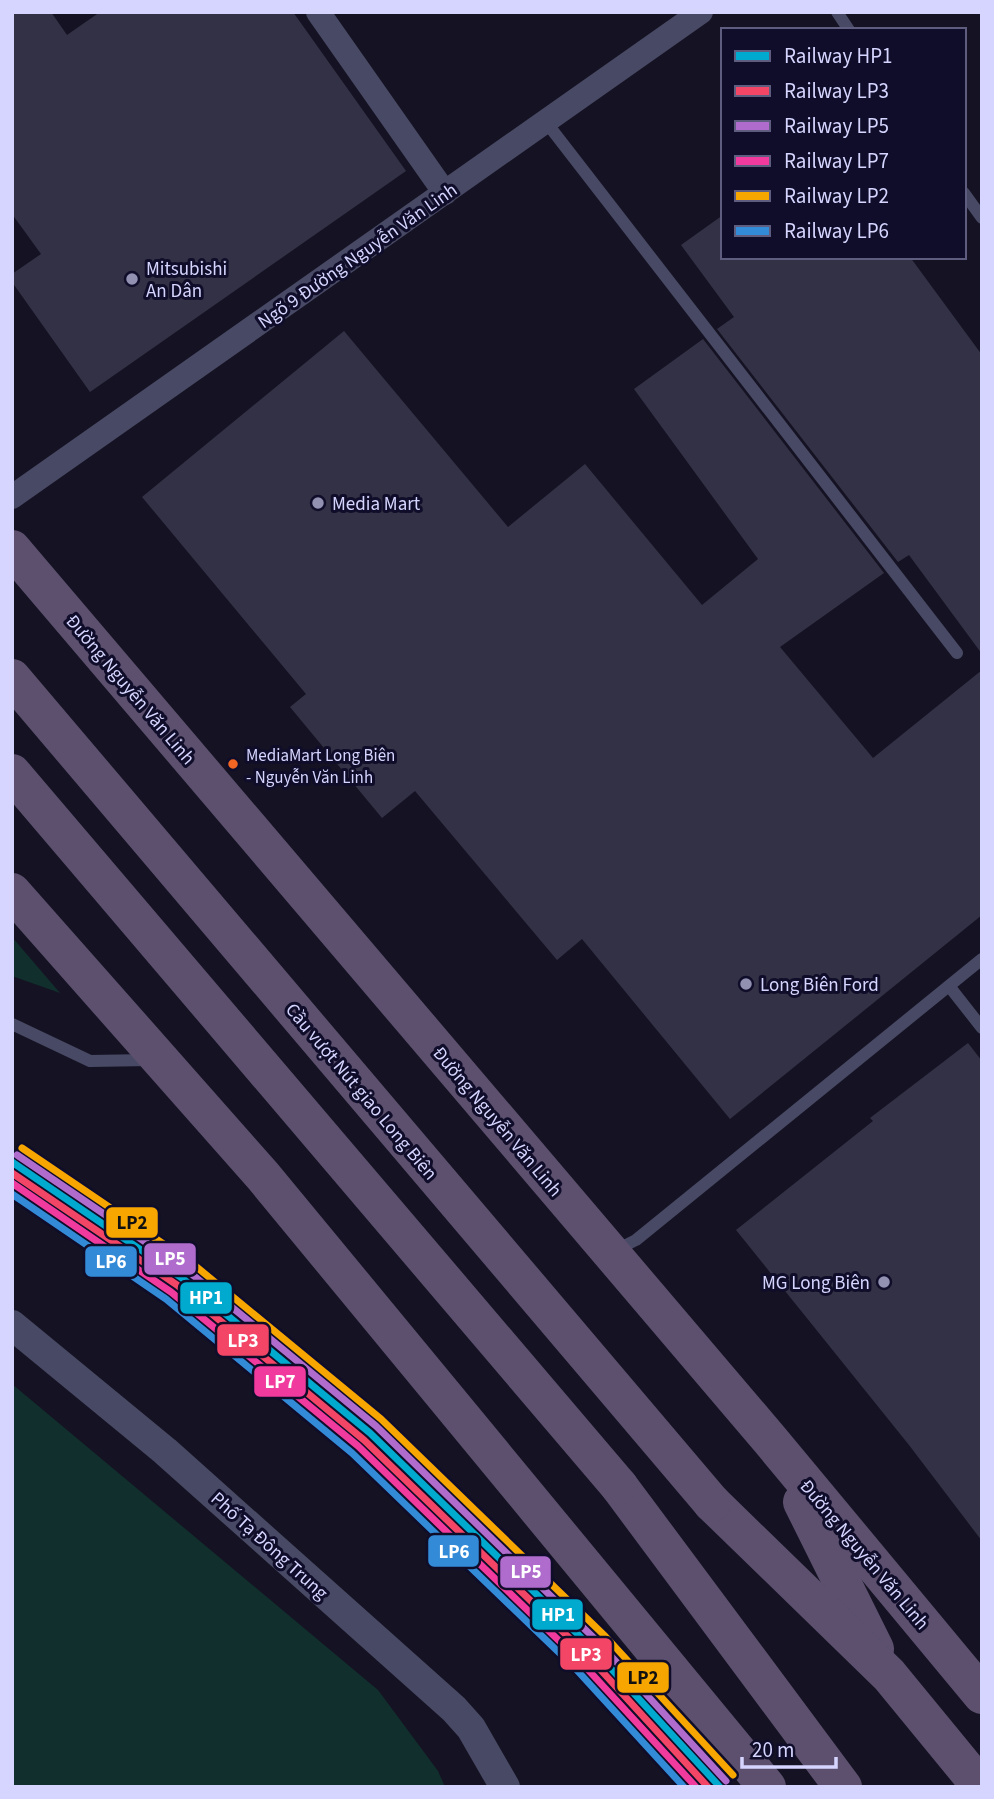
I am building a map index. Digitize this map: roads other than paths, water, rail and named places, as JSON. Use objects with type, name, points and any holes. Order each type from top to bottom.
[{"type":"highway","name":"Đường Nguyễn Văn Linh","points":[[12,549],[771,1441],[982,1695]]},
{"type":"highway","name":"Cầu vượt Nút giao Long Biên","points":[[12,678],[712,1503],[889,1675]]},
{"type":"highway","points":[[12,773],[619,1486],[843,1787]]},
{"type":"highway","points":[[12,892],[272,1187],[767,1787]]},
{"type":"highway","points":[[771,1441],[889,1675],[981,1787]]},
{"type":"street","points":[[318,12],[445,193]]},
{"type":"street","name":"Ngõ 9 Đường Nguyễn Văn Linh","points":[[12,497],[701,12]]},
{"type":"street","name":"Phố Tạ Đông Trung","points":[[12,1325],[165,1451],[454,1709],[471,1728],[505,1787]]},
{"type":"lane","points":[[837,12],[848,28]]},
{"type":"lane","points":[[547,122],[957,653]]},
{"type":"lane","points":[[966,196],[982,218]]},
{"type":"lane","points":[[610,1252],[636,1240],[982,959]]},
{"type":"lane","points":[[948,986],[982,1028]]},
{"type":"lane","points":[[12,1024],[90,1060],[160,1060]]},
{"type":"rail line","name":"LP2","points":[[22,1148],[193,1264],[381,1419],[605,1636],[733,1775]]},
{"type":"rail line","name":"LP5","points":[[17,1155],[188,1271],[376,1426],[599,1643],[726,1781]]},
{"type":"rail line","name":"HP1","points":[[12,1162],[182,1278],[370,1433],[593,1649],[720,1787]]},
{"type":"rail line","name":"LP3","points":[[12,1173],[177,1285],[364,1440],[587,1655],[708,1787]]},
{"type":"rail line","name":"LP7","points":[[12,1183],[171,1292],[358,1446],[580,1661],[696,1787]]},
{"type":"rail line","name":"LP6","points":[[12,1194],[166,1299],[352,1453],[574,1667],[684,1787]]},
{"type":"place","name":"Mitsubishi An Dân","points":[[132,279]]},
{"type":"place","name":"Media Mart","points":[[318,503]]},
{"type":"place","name":"MediaMart Long Biên - Nguyễn Văn Linh","points":[[233,764]]},
{"type":"place","name":"Long Biên Ford","points":[[746,984]]},
{"type":"place","name":"MG Long Biên","points":[[884,1282]]}]
